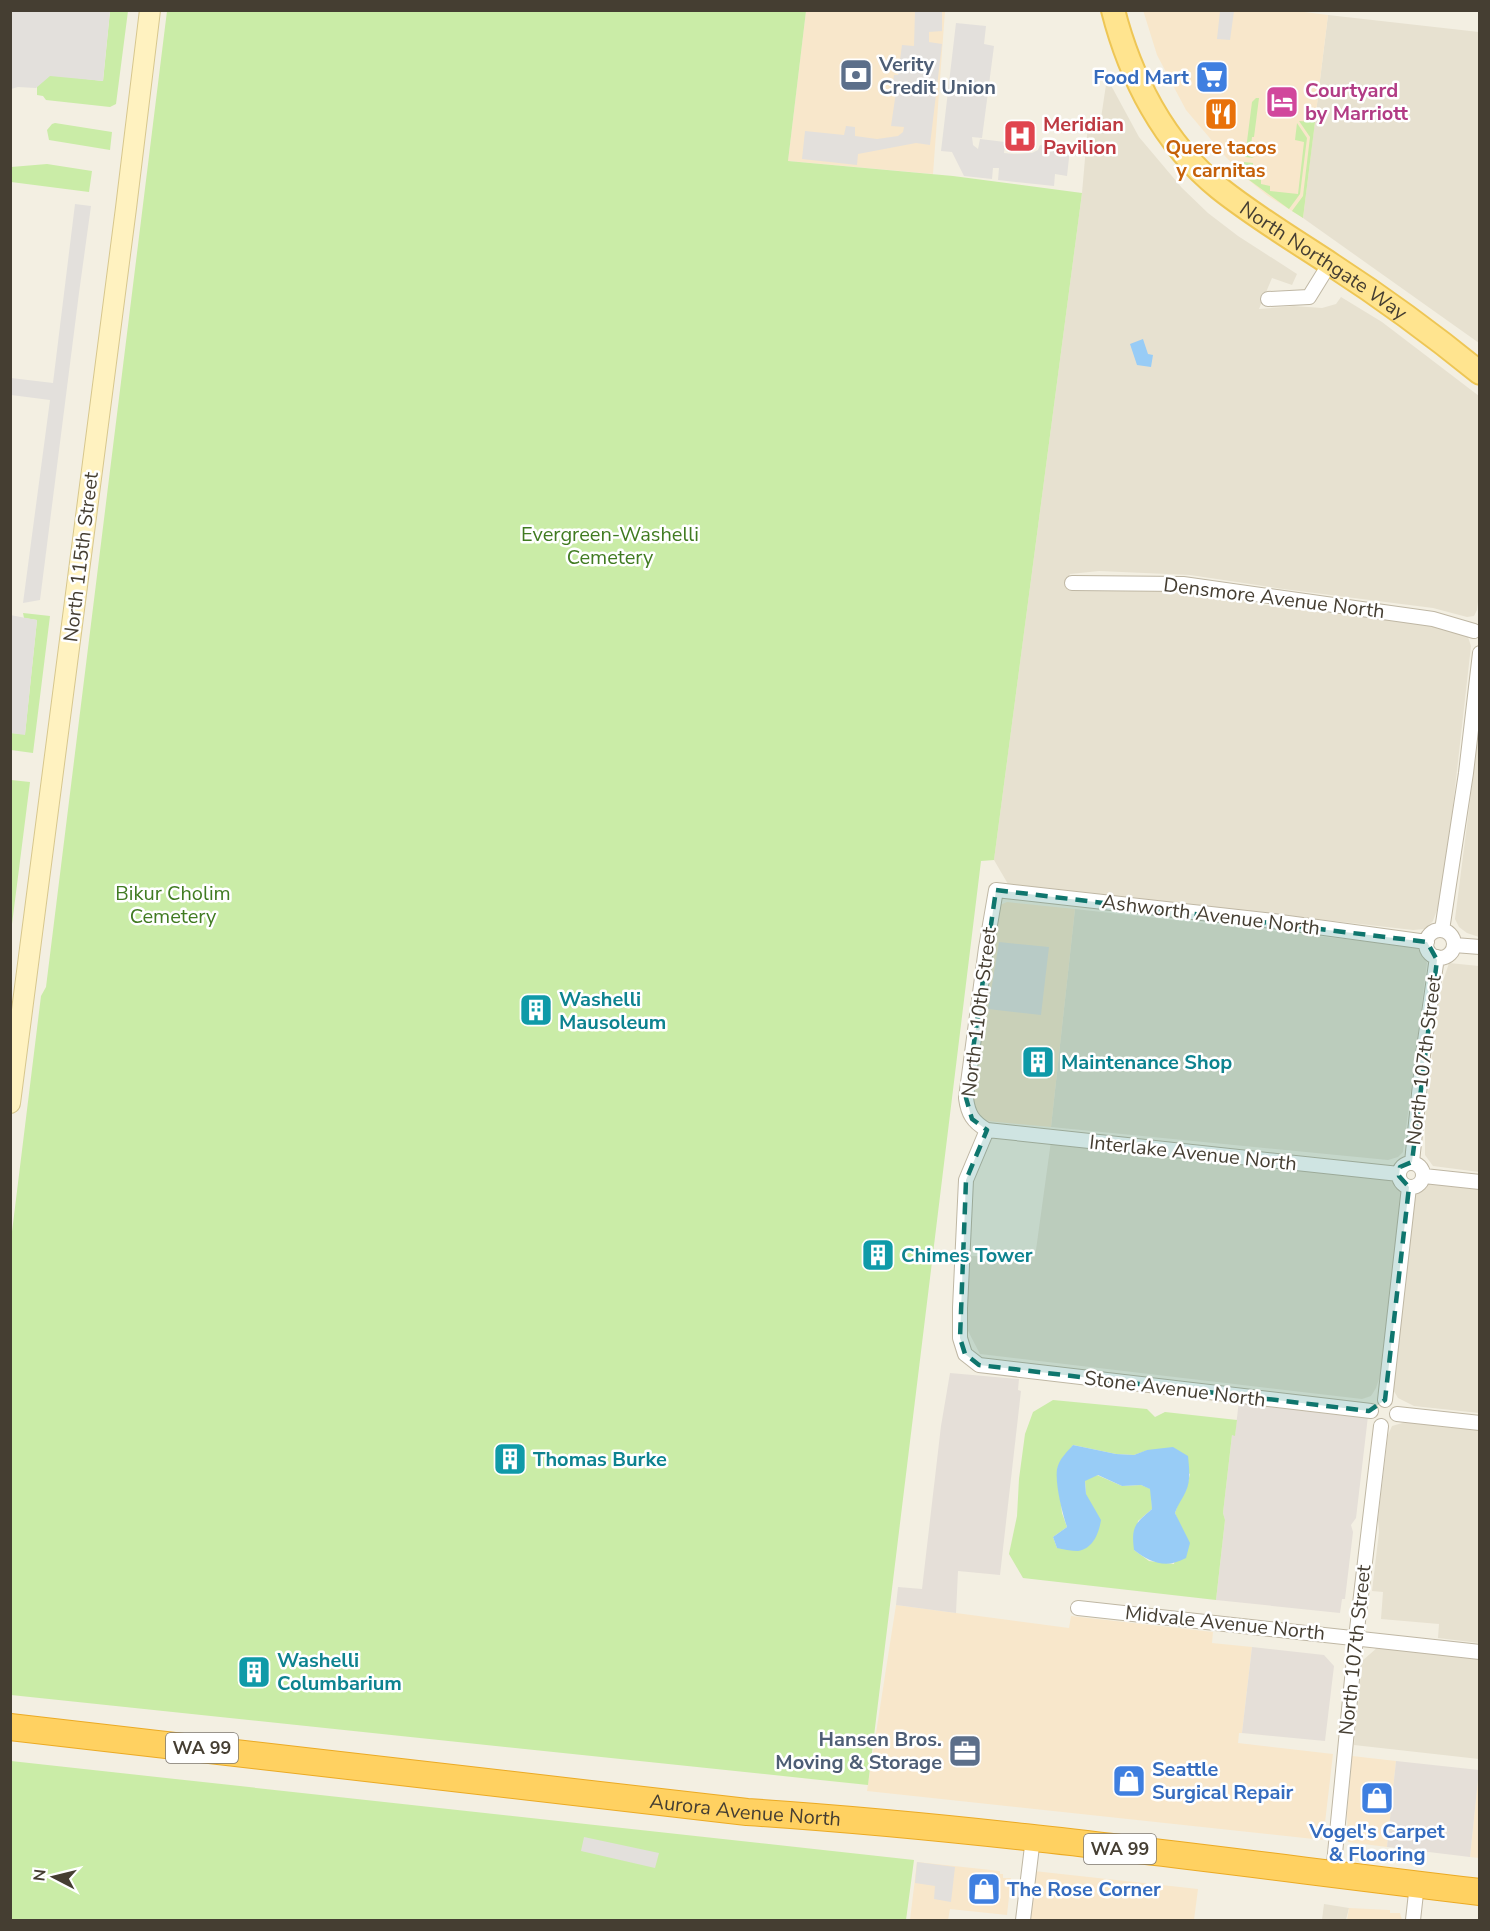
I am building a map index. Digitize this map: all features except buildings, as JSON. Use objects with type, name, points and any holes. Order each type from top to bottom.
[{"type":"highway","name":"Aurora Avenue North","points":[[10,1727],[736,1811],[854,1819],[1033,1838],[1479,1892]]},
{"type":"main road","name":"North Northgate Way","points":[[1113,10],[1124,49],[1147,100],[1188,158],[1217,187],[1409,318],[1479,373]]},
{"type":"street","name":"North 115th Street","points":[[10,1103],[125,220],[150,10]]},
{"type":"street","points":[[1268,299],[1309,297],[1330,263]]},
{"type":"street","name":"Densmore Avenue North","points":[[1072,583],[1183,584],[1433,619],[1477,628]]},
{"type":"street","points":[[1477,628],[1474,641],[1479,645]]},
{"type":"street","points":[[1442,930],[1466,773],[1479,653]]},
{"type":"street","name":"Ashworth Avenue North","points":[[996,890],[1272,921],[1426,942]]},
{"type":"street","name":"North 110th Street","points":[[987,1130],[972,1119],[967,1109],[966,1098],[996,890]]},
{"type":"street","points":[[1442,930],[1451,935],[1454,945],[1450,953],[1442,958],[1429,952],[1426,942],[1432,932],[1442,930]]},
{"type":"street","points":[[1454,945],[1479,947]]},
{"type":"street","name":"North 107th Street","points":[[1412,1162],[1423,1055],[1437,957]]},
{"type":"street","name":"Interlake Avenue North","points":[[987,1130],[1399,1174]]},
{"type":"street","name":"Stone Avenue North","points":[[987,1130],[966,1180],[960,1308],[960,1338],[965,1354],[979,1365],[1371,1411]]},
{"type":"street","points":[[1412,1162],[1421,1167],[1424,1176],[1418,1186],[1409,1187],[1402,1183],[1399,1174],[1403,1165],[1412,1162]]},
{"type":"street","points":[[1424,1176],[1479,1182]]},
{"type":"street","points":[[1385,1400],[1409,1187]]},
{"type":"street","points":[[1385,1400],[1393,1404],[1397,1414],[1389,1425],[1381,1426],[1374,1421],[1371,1411],[1377,1402],[1385,1400]]},
{"type":"street","points":[[1397,1414],[1479,1423]]},
{"type":"street","name":"North 107th Street","points":[[1333,1874],[1356,1638],[1381,1426]]},
{"type":"street","name":"Midvale Avenue North","points":[[1078,1608],[1479,1652]]},
{"type":"street","points":[[1023,1920],[1033,1838]]},
{"type":"street","points":[[1413,1920],[1416,1884]]},
{"type":"highlighted area","points":[[996,890],[1427,942],[1437,960],[1412,1162],[1400,1167],[1399,1176],[1409,1187],[1385,1400],[1369,1411],[979,1365],[965,1354],[960,1338],[966,1180],[987,1130],[972,1119],[966,1098]]},
{"type":"shaded area","points":[[11,10],[110,11],[103,81],[50,76],[36,88],[11,89]]},
{"type":"shaded area","points":[[1143,10],[1289,10],[1328,15],[1303,218],[1268,196],[1245,177],[1186,110],[1157,55]]},
{"type":"shaded area","points":[[806,11],[945,11],[933,174],[788,161]]},
{"type":"shaded area","points":[[915,11],[942,11],[942,31],[929,32],[929,42],[942,44],[930,145],[916,143],[858,154],[857,165],[802,159],[805,131],[844,135],[846,126],[855,127],[855,136],[877,139],[898,136],[903,132],[904,127],[891,126],[896,92],[892,91],[894,75],[898,75],[902,45],[914,46]]},
{"type":"shaded area","points":[[1220,11],[1234,11],[1230,40],[1217,39]]},
{"type":"shaded area","points":[[1328,15],[1479,32],[1479,343],[1303,218]]},
{"type":"shaded area","points":[[956,23],[986,26],[984,44],[994,46],[982,138],[972,137],[973,145],[978,149],[980,139],[1005,142],[1004,153],[1014,154],[1032,153],[1038,150],[1040,145],[1070,149],[1067,176],[1055,174],[1054,186],[998,180],[999,168],[993,168],[992,179],[964,176],[952,152],[941,151]]},
{"type":"shaded area","points":[[1107,78],[1139,137],[1182,188],[1208,213],[1238,236],[1297,274],[1292,285],[1272,278],[1259,309],[1294,306],[1322,308],[1336,304],[1341,297],[1382,322],[1479,396],[1479,593],[1474,616],[1467,617],[1433,608],[1190,575],[1099,571],[1070,574],[1066,581],[1069,590],[1087,591],[1166,585],[1204,589],[1220,597],[1284,608],[1443,626],[1468,637],[1471,646],[1446,868],[1438,907],[1433,921],[1425,929],[1413,930],[1008,884],[994,860],[1082,193],[1088,124],[1100,125]]},
{"type":"shaded area","points":[[75,204],[91,206],[40,600],[23,603],[50,400],[11,395],[11,378],[53,383]]},
{"type":"shaded area","points":[[10,615],[37,620],[25,735],[11,733]]},
{"type":"shaded area","points":[[1479,730],[1479,937],[1459,927],[1455,919]]},
{"type":"shaded area","points":[[1007,902],[1075,909],[1051,1127],[987,1121],[974,1109],[972,1101],[992,941],[1000,905]]},
{"type":"shaded area","points":[[1075,909],[1417,947],[1424,953],[1427,963],[1403,1152],[1398,1157],[1388,1160],[1051,1127]]},
{"type":"shaded area","points":[[999,942],[1049,947],[1041,1015],[988,1009]]},
{"type":"shaded area","points":[[1449,963],[1479,966],[1479,1172],[1433,1166],[1425,1155],[1425,1118],[1438,1005]]},
{"type":"shaded area","points":[[1051,1141],[1393,1178],[1402,1190],[1380,1376],[1371,1396],[1362,1399],[980,1354],[967,1329],[966,1256],[1035,1257]]},
{"type":"shaded area","points":[[1426,1183],[1479,1186],[1479,1413],[1414,1406],[1398,1398],[1392,1388],[1414,1195],[1419,1187]]},
{"type":"shaded area","points":[[950,1373],[1019,1379],[1018,1390],[1021,1391],[1000,1575],[958,1571],[956,1613],[896,1605],[898,1587],[922,1589],[941,1426]]},
{"type":"shaded area","points":[[1239,1400],[1368,1416],[1356,1518],[1351,1525],[1353,1532],[1345,1599],[1342,1599],[1340,1613],[1216,1600],[1225,1520],[1223,1513],[1232,1435],[1235,1435]]},
{"type":"shaded area","points":[[1409,1421],[1479,1428],[1479,1643],[1438,1638],[1439,1624],[1381,1619],[1383,1592],[1372,1591],[1388,1435],[1392,1426]]},
{"type":"shaded area","points":[[896,1605],[1069,1628],[1071,1616],[1213,1632],[1212,1643],[1252,1647],[1242,1733],[1239,1733],[1238,1743],[1333,1754],[1323,1840],[867,1791]]},
{"type":"shaded area","points":[[1252,1647],[1324,1655],[1334,1666],[1325,1741],[1242,1733]]},
{"type":"shaded area","points":[[1378,1647],[1479,1658],[1479,1759],[1354,1745],[1362,1661]]},
{"type":"shaded area","name":"Vogel's Carpet & Flooring","points":[[1352,1756],[1396,1761],[1387,1847],[1348,1842],[1347,1814]]},
{"type":"shaded area","points":[[1396,1761],[1479,1770],[1470,1857],[1387,1847]]},
{"type":"shaded area","points":[[1480,1770],[1479,1858],[1470,1857]]},
{"type":"shaded area","points":[[584,1837],[659,1853],[655,1868],[581,1851]]},
{"type":"shaded area","points":[[917,1862],[1000,1871],[1003,1878],[1011,1878],[1007,1915],[950,1909],[948,1920],[910,1920]]},
{"type":"shaded area","points":[[917,1862],[955,1867],[951,1902],[934,1899],[935,1886],[915,1883]]},
{"type":"shaded area","points":[[1034,1871],[1198,1889],[1194,1920],[1028,1920]]},
{"type":"shaded area","points":[[1324,1904],[1349,1908],[1346,1920],[1322,1920]]},
{"type":"shaded area","points":[[1349,1908],[1390,1910],[1390,1913],[1400,1913],[1402,1920],[1347,1920]]},
{"type":"green space","points":[[110,11],[128,11],[116,104],[110,107],[46,100],[43,96],[37,95],[37,81],[43,74],[103,81]]},
{"type":"green space","name":"Evergreen-Washelli Cemetery","points":[[167,11],[806,11],[788,161],[953,176],[1082,193],[994,860],[981,861],[868,1785],[11,1695],[10,1248],[41,996],[46,987]]},
{"type":"green space","points":[[1259,98],[1250,156],[1254,158],[1245,157],[1252,102]]},
{"type":"green space","points":[[1299,121],[1315,122],[1303,218],[1292,211],[1303,196],[1310,137]]},
{"type":"green space","points":[[55,123],[112,132],[110,150],[49,140],[47,130]]},
{"type":"green space","points":[[1297,123],[1307,138],[1300,194],[1289,209],[1245,177],[1244,162],[1253,163],[1252,178],[1261,179],[1261,184],[1270,186],[1270,191],[1298,194],[1304,142],[1295,140]]},
{"type":"green space","points":[[47,164],[92,171],[89,192],[11,182],[11,167]]},
{"type":"green space","points":[[23,613],[50,616],[33,753],[11,750],[10,733],[25,734],[37,620],[24,618]]},
{"type":"green space","points":[[10,780],[30,782],[11,932]]},
{"type":"green space","points":[[1053,1400],[1147,1409],[1155,1417],[1165,1412],[1237,1420],[1235,1436],[1232,1435],[1216,1600],[1023,1578],[1009,1554],[1017,1516],[1025,1434],[1033,1412]],"holes":[[[1073,1445],[1116,1454],[1134,1455],[1148,1450],[1190,1474],[1186,1490],[1175,1513],[1181,1528],[1174,1564],[1149,1561],[1134,1550],[1138,1521],[1152,1509],[1151,1489],[1141,1485],[1122,1486],[1097,1475],[1085,1480],[1086,1494],[1057,1548],[1053,1537],[1067,1527],[1062,1513],[1057,1469]]]},
{"type":"green space","points":[[11,1761],[914,1860],[906,1920],[11,1920]]},
{"type":"water","points":[[1143,339],[1148,354],[1153,355],[1151,367],[1137,365],[1130,344]]},
{"type":"water","points":[[1073,1445],[1116,1454],[1134,1455],[1147,1450],[1173,1447],[1188,1456],[1189,1482],[1175,1513],[1190,1543],[1186,1558],[1165,1564],[1146,1558],[1134,1550],[1134,1530],[1152,1509],[1150,1489],[1141,1485],[1122,1486],[1098,1475],[1085,1481],[1086,1494],[1101,1520],[1094,1540],[1083,1550],[1057,1548],[1053,1537],[1067,1527],[1058,1490],[1057,1469],[1061,1459]]},
{"type":"place","name":"Verity Credit Union","points":[[856,75]]},
{"type":"place","name":"Food Mart","points":[[1212,77]]},
{"type":"place","name":"Courtyard by Marriott","points":[[1282,102]]},
{"type":"place","name":"Quere tacos y carnitas","points":[[1221,114]]},
{"type":"place","name":"Meridian Pavilion","points":[[1020,136]]},
{"type":"place","name":"Washelli Mausoleum","points":[[536,1010]]},
{"type":"place","name":"Maintenance Shop","points":[[1038,1062]]},
{"type":"place","name":"Chimes Tower","points":[[878,1255]]},
{"type":"place","name":"Thomas Burke","points":[[510,1459]]},
{"type":"place","name":"Washelli Columbarium","points":[[254,1672]]},
{"type":"place","name":"Hansen Bros. Moving & Storage","points":[[965,1751]]},
{"type":"place","name":"Seattle Surgical Repair","points":[[1129,1781]]},
{"type":"place","name":"Vogel's Carpet & Flooring","points":[[1377,1798]]},
{"type":"place","name":"The Rose Corner","points":[[984,1889]]},
{"type":"park label","name":"Bikur Cholim Cemetery","points":[[173,904]]}]
